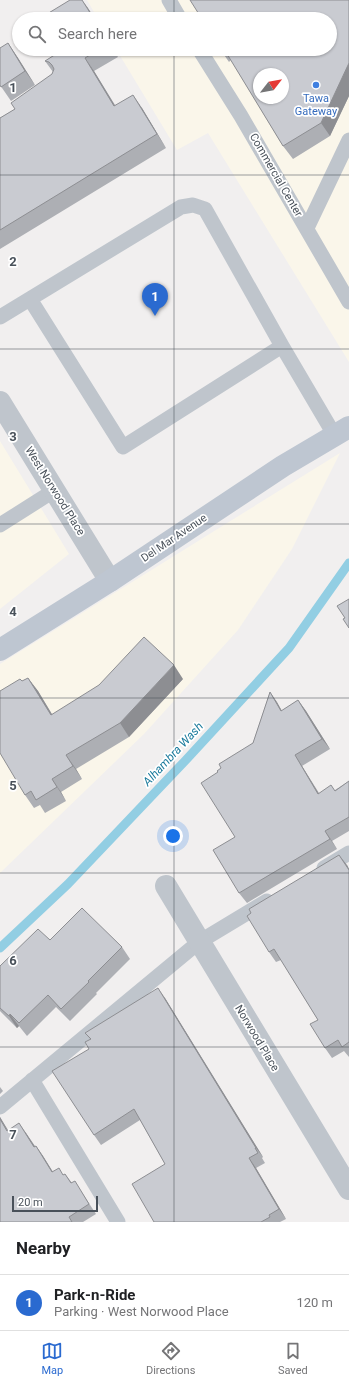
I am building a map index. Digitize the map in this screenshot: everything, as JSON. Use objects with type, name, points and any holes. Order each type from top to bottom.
[{"type":"main road","name":"Del Mar Avenue","points":[[0,650],[110,581],[283,466],[342,432]]},
{"type":"street","name":"West Norwood Place","points":[[0,402],[110,581]]},
{"type":"street","name":"Norwood Place","points":[[166,886],[349,1189]]},
{"type":"lane","points":[[168,0],[176,12]]},
{"type":"lane","name":"Commercial Center","points":[[203,56],[241,116],[349,302]]},
{"type":"lane","points":[[307,228],[349,140]]},
{"type":"lane","points":[[0,317],[181,207],[193,205],[205,209],[282,346],[342,432]]},
{"type":"lane","points":[[30,299],[124,447],[282,346]]},
{"type":"lane","points":[[0,525],[55,490]]},
{"type":"lane","points":[[315,873],[349,853]]},
{"type":"lane","points":[[0,1107],[199,942],[281,893]]},
{"type":"lane","points":[[32,1080],[118,1222]]},
{"type":"shaded area","points":[[87,0],[349,0],[349,362],[208,133],[177,150],[120,56],[337,56],[337,12],[94,12]]},
{"type":"shaded area","points":[[0,441],[69,554],[0,609]]},
{"type":"shaded area","points":[[340,453],[292,549],[238,630],[144,734],[0,873],[0,664]]},
{"type":"building","points":[[70,0],[82,0],[90,12],[50,12]]},
{"type":"building","name":"Tawa Gateway","points":[[190,0],[349,0],[349,63],[321,123],[283,146],[257,104],[289,104],[289,68],[253,68],[253,97],[228,56],[337,56],[337,12],[198,12]]},
{"type":"building","points":[[8,43],[12,50],[12,56],[16,56],[25,71],[1,87],[0,85],[0,48]]},
{"type":"building","points":[[53,56],[88,56],[85,58],[114,106],[133,95],[157,134],[0,230],[0,118],[15,109],[11,103],[52,74],[54,69],[52,65],[45,61]]},
{"type":"building","points":[[349,599],[349,628],[343,619],[345,618],[337,606]]},
{"type":"building","points":[[144,637],[174,665],[120,723],[66,755],[73,766],[52,779],[57,787],[36,800],[31,791],[25,795],[0,753],[0,691],[20,679],[22,681],[28,678],[51,715],[99,685]]},
{"type":"building","points":[[270,692],[281,711],[298,700],[322,739],[295,755],[318,794],[331,785],[335,791],[349,781],[349,817],[325,831],[330,839],[239,893],[213,850],[235,837],[201,783],[218,772],[217,771],[221,768],[219,764],[253,743]]},
{"type":"building","points":[[339,855],[349,870],[349,1042],[342,1047],[338,1040],[325,1048],[310,1024],[318,1020],[274,949],[269,952],[247,916],[251,913],[249,909]]},
{"type":"building","points":[[82,908],[122,947],[61,1009],[48,995],[19,1023],[10,1014],[9,1016],[0,1008],[0,966],[38,929],[50,940]]},
{"type":"building","points":[[158,988],[256,1148],[258,1153],[249,1158],[279,1209],[269,1215],[270,1217],[261,1222],[154,1222],[132,1184],[165,1164],[134,1109],[94,1135],[52,1071],[89,1049],[85,1042],[91,1039],[85,1033]]},
{"type":"building","points":[[0,1119],[7,1131],[19,1123],[34,1147],[36,1146],[52,1172],[59,1168],[63,1175],[65,1174],[71,1183],[75,1181],[89,1204],[69,1217],[72,1222],[0,1222]]},
{"type":"waterway","name":"Alhambra Wash","points":[[0,948],[68,884],[184,762],[289,648],[349,563]]},
{"type":"place","name":"Tawa Gateway","points":[[316,85]]},
{"type":"place","name":"Park-n-Ride","points":[[155,316]]}]
